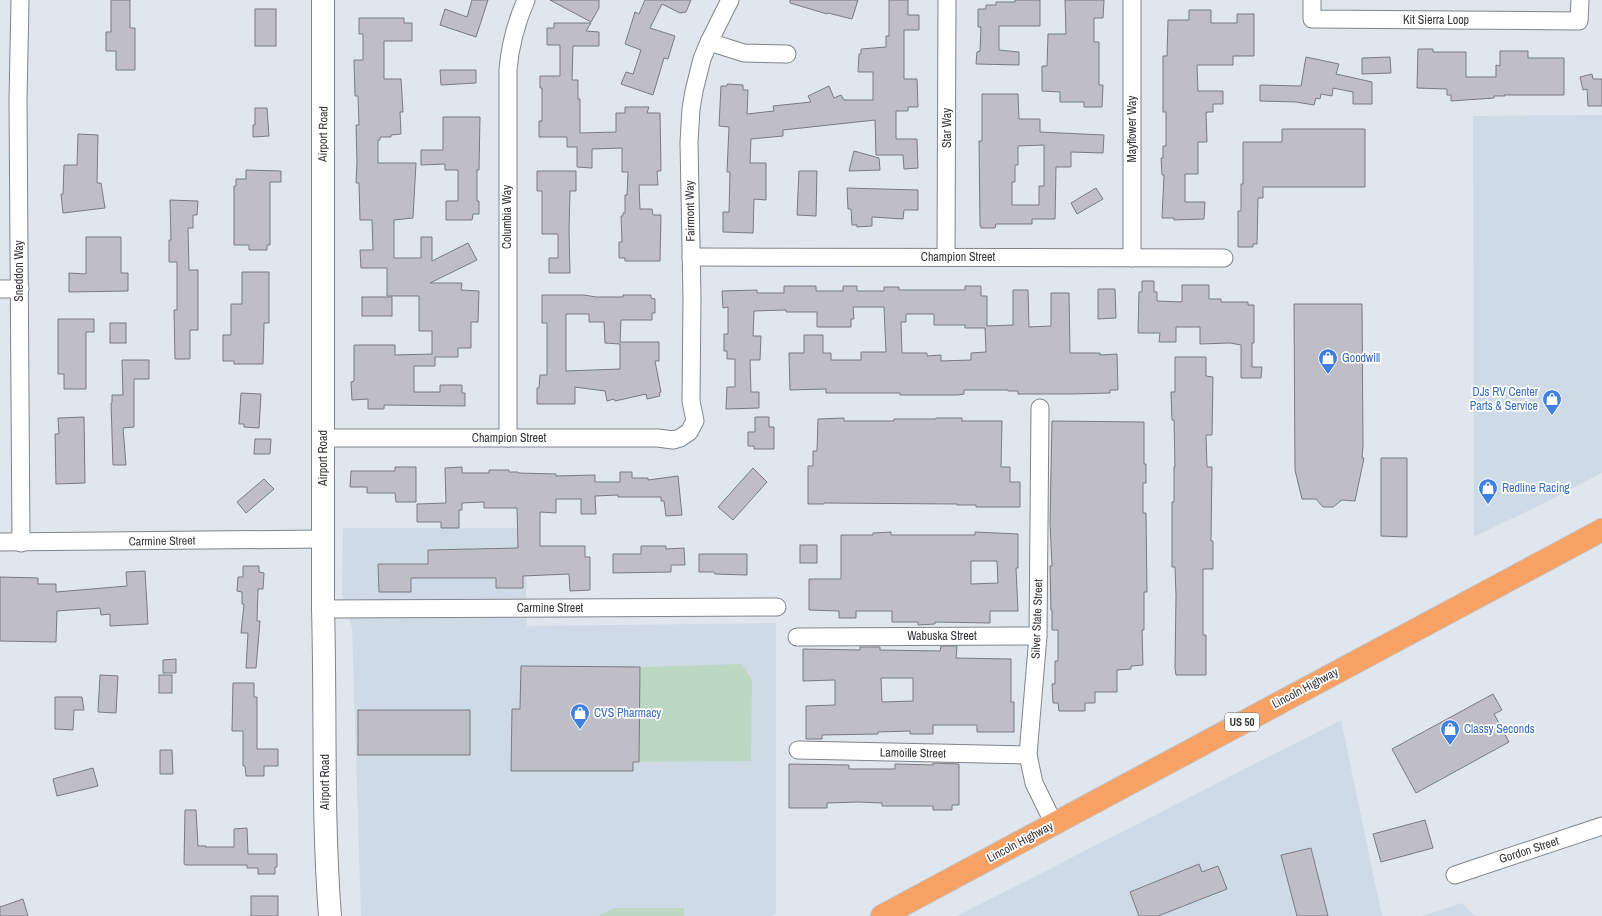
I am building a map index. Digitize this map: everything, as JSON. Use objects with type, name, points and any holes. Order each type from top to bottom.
[{"type":"highway","name":"Lincoln Highway","points":[[882,916],[1602,530]]},
{"type":"street","name":"Sneddon Way","points":[[20,0],[18,100],[21,543]]},
{"type":"street","name":"Airport Road","points":[[323,0],[322,609],[325,826],[330,916]]},
{"type":"street","name":"Columbia Way","points":[[508,438],[508,70],[510,46],[518,18],[526,0]]},
{"type":"street","name":"Fairmont Way","points":[[692,428],[695,421],[692,401],[689,142],[691,110],[700,66],[709,42],[730,0]]},
{"type":"street","name":"Star Way","points":[[946,257],[947,0]]},
{"type":"street","name":"Mayflower Way","points":[[1132,0],[1132,258]]},
{"type":"street","name":"Kit Sierra Loop","points":[[1312,0],[1312,19],[1580,21],[1580,0]]},
{"type":"street","points":[[709,42],[744,52],[787,54]]},
{"type":"street","name":"Champion Street","points":[[691,257],[1224,258]]},
{"type":"street","points":[[0,289],[20,289]]},
{"type":"street","name":"Silver State Street","points":[[1040,408],[1038,636],[1028,756],[1034,783],[1054,824]]},
{"type":"street","name":"Champion Street","points":[[323,438],[658,438],[673,440],[680,438],[692,428]]},
{"type":"street","name":"Carmine Street","points":[[0,542],[323,539]]},
{"type":"street","name":"Carmine Street","points":[[322,609],[777,607]]},
{"type":"street","name":"Wabuska Street","points":[[797,637],[1038,636]]},
{"type":"street","name":"Lamoille Street","points":[[798,750],[1028,756]]},
{"type":"street","name":"Gordon Street","points":[[1455,875],[1602,826]]},
{"type":"shaded area","points":[[1602,115],[1602,473],[1474,537],[1473,116]]},
{"type":"shaded area","points":[[343,528],[525,528],[527,626],[776,623],[776,914],[771,916],[361,916],[352,628],[342,594]]},
{"type":"shaded area","points":[[1341,720],[1382,916],[957,916]]},
{"type":"shaded area","points":[[1462,903],[1475,916],[1422,916]]},
{"type":"green space","points":[[742,664],[752,680],[751,761],[639,762],[640,667]]},
{"type":"green space","points":[[614,908],[684,908],[684,916],[598,916]]},
{"type":"building","points":[[111,0],[130,0],[130,28],[135,28],[135,70],[116,70],[116,51],[106,51],[106,32],[111,32]]},
{"type":"building","points":[[472,0],[488,0],[476,37],[440,25],[445,9],[467,17]]},
{"type":"building","points":[[550,0],[599,0],[599,8],[591,22]]},
{"type":"building","points":[[645,0],[691,0],[686,12],[680,13],[662,4],[650,28],[675,36],[668,59],[664,58],[653,95],[621,84],[626,72],[633,74],[641,50],[625,44],[635,12],[639,14]]},
{"type":"building","points":[[790,0],[858,0],[852,19],[827,14],[790,3]]},
{"type":"building","points":[[889,0],[908,0],[908,15],[919,15],[919,30],[904,30],[904,79],[917,79],[918,107],[908,107],[908,111],[896,111],[896,139],[917,139],[918,168],[904,169],[903,155],[876,155],[875,120],[783,130],[783,136],[751,139],[750,163],[766,163],[766,200],[754,199],[753,233],[723,232],[723,212],[729,212],[730,172],[727,172],[729,127],[719,126],[721,86],[727,86],[727,84],[743,85],[743,90],[748,90],[747,114],[774,111],[773,106],[811,102],[808,96],[829,86],[834,98],[841,95],[844,100],[873,100],[873,72],[858,72],[859,54],[861,54],[861,49],[886,47],[886,36],[889,36]]},
{"type":"building","points":[[1015,0],[1040,0],[1040,26],[999,26],[999,50],[1019,52],[1019,65],[976,64],[977,52],[980,51],[981,27],[978,27],[978,9],[986,9],[986,5],[996,5],[996,2],[1015,2]]},
{"type":"building","points":[[1065,0],[1104,0],[1103,18],[1094,18],[1094,42],[1099,42],[1099,85],[1103,85],[1102,107],[1084,107],[1084,102],[1060,102],[1060,92],[1042,91],[1042,66],[1047,66],[1048,34],[1066,34]]},
{"type":"building","points":[[255,9],[276,9],[276,46],[255,46]]},
{"type":"building","points":[[1189,10],[1211,10],[1211,23],[1237,23],[1237,14],[1254,14],[1254,56],[1233,56],[1233,65],[1197,65],[1198,91],[1223,91],[1223,104],[1213,104],[1213,112],[1206,113],[1207,142],[1198,142],[1198,174],[1185,174],[1185,202],[1205,202],[1204,219],[1174,220],[1174,218],[1162,218],[1164,175],[1162,175],[1161,158],[1163,158],[1163,146],[1166,146],[1166,112],[1163,112],[1163,56],[1167,56],[1168,20],[1189,20]]},
{"type":"building","points":[[359,18],[404,18],[404,23],[412,23],[412,41],[384,41],[384,79],[401,79],[403,112],[400,112],[401,134],[391,135],[391,137],[380,137],[380,140],[378,140],[378,163],[416,163],[413,218],[394,220],[394,258],[421,258],[421,237],[432,237],[432,261],[468,243],[477,260],[430,283],[462,283],[461,290],[479,291],[478,322],[471,322],[471,348],[458,348],[458,357],[435,357],[435,366],[414,366],[414,392],[440,392],[440,385],[462,385],[462,393],[465,393],[465,406],[384,405],[384,409],[368,409],[368,399],[352,400],[351,382],[354,381],[354,345],[395,345],[395,355],[432,354],[432,331],[419,331],[419,296],[387,296],[387,268],[361,268],[360,250],[373,250],[372,220],[360,220],[359,183],[356,183],[356,125],[359,125],[358,96],[355,96],[354,60],[363,60],[363,34],[359,34]]},
{"type":"building","points":[[554,23],[591,23],[586,31],[599,32],[599,46],[573,46],[572,80],[578,80],[578,99],[580,99],[580,133],[616,132],[616,113],[625,113],[625,107],[649,107],[647,113],[660,113],[661,171],[657,171],[658,185],[639,185],[640,209],[652,209],[653,215],[661,215],[660,261],[625,261],[625,258],[619,258],[619,242],[622,242],[621,216],[625,213],[625,195],[627,195],[628,172],[622,172],[622,148],[592,149],[592,168],[577,167],[577,147],[567,147],[567,137],[539,137],[539,121],[542,121],[542,88],[540,88],[540,76],[560,76],[560,45],[547,45],[547,28],[554,28]]},
{"type":"building","points":[[1418,49],[1433,49],[1433,52],[1466,52],[1466,77],[1496,77],[1496,65],[1500,66],[1500,51],[1528,51],[1528,58],[1564,58],[1564,95],[1504,95],[1505,96],[1494,96],[1494,98],[1451,101],[1451,95],[1447,95],[1447,89],[1417,88]]},
{"type":"building","points":[[1306,57],[1339,64],[1336,74],[1372,82],[1372,104],[1353,104],[1353,92],[1333,88],[1332,96],[1321,94],[1320,99],[1316,98],[1314,105],[1296,102],[1260,101],[1260,85],[1301,86]]},
{"type":"building","points":[[1390,57],[1391,73],[1362,74],[1362,58]]},
{"type":"building","points":[[440,70],[476,70],[476,83],[441,85]]},
{"type":"building","points":[[1592,74],[1593,79],[1602,79],[1602,106],[1588,106],[1587,89],[1583,90],[1580,77]]},
{"type":"building","points":[[982,94],[1018,94],[1019,119],[1040,119],[1040,132],[1104,135],[1103,153],[1071,152],[1071,167],[1056,167],[1055,219],[1032,219],[1032,224],[996,224],[995,228],[981,228],[980,226],[979,141],[982,141]],"holes":[[[1044,145],[1044,186],[1039,186],[1039,205],[1012,205],[1012,182],[1015,182],[1015,165],[1018,165],[1018,146]]]},
{"type":"building","points":[[255,108],[267,108],[269,136],[253,137]]},
{"type":"building","points":[[443,117],[480,117],[479,170],[477,170],[477,201],[479,201],[479,214],[473,214],[472,220],[446,220],[446,201],[458,201],[458,170],[445,170],[445,164],[421,165],[421,150],[443,150]]},
{"type":"building","points":[[1282,129],[1365,129],[1365,187],[1263,187],[1263,198],[1258,198],[1257,244],[1253,244],[1253,247],[1238,247],[1238,211],[1241,211],[1241,184],[1243,184],[1243,142],[1282,142]]},
{"type":"building","points":[[78,134],[98,135],[97,183],[101,183],[105,208],[63,213],[61,194],[63,194],[64,165],[77,165]]},
{"type":"building","points":[[854,151],[879,158],[880,170],[849,171]]},
{"type":"building","points":[[246,170],[281,171],[281,182],[270,182],[270,245],[267,245],[267,250],[249,250],[249,245],[234,245],[234,186],[236,186],[236,179],[246,179]]},
{"type":"building","points":[[537,171],[576,171],[576,191],[570,191],[570,273],[549,273],[549,258],[558,258],[558,234],[542,234],[542,191],[537,191]]},
{"type":"building","points":[[799,171],[817,171],[816,216],[797,215]]},
{"type":"building","points":[[847,188],[918,190],[918,210],[904,210],[903,219],[872,217],[872,226],[857,227],[857,225],[852,225],[851,209],[848,209]]},
{"type":"building","points":[[1096,188],[1103,199],[1077,214],[1071,203]]},
{"type":"building","points":[[170,200],[198,201],[197,215],[193,215],[193,228],[188,228],[189,270],[198,270],[198,330],[190,330],[190,359],[175,359],[174,310],[177,310],[177,262],[169,262],[169,240],[171,240]]},
{"type":"building","points":[[86,237],[121,237],[121,273],[128,273],[128,291],[69,292],[69,273],[86,274]]},
{"type":"building","points":[[242,272],[269,272],[269,323],[264,323],[263,364],[234,364],[234,361],[223,361],[223,335],[231,335],[231,304],[242,304]]},
{"type":"building","points":[[1142,281],[1154,281],[1154,292],[1157,292],[1157,301],[1182,302],[1182,285],[1209,285],[1209,299],[1221,299],[1221,302],[1248,302],[1248,305],[1254,305],[1254,343],[1252,343],[1252,367],[1262,367],[1261,378],[1241,378],[1241,345],[1230,343],[1200,344],[1200,327],[1176,327],[1176,342],[1159,342],[1160,333],[1138,333],[1139,292],[1142,292]]},
{"type":"building","points":[[784,286],[816,286],[816,291],[843,291],[843,286],[857,286],[857,291],[884,291],[884,287],[899,287],[899,290],[965,290],[965,286],[981,286],[981,296],[987,296],[987,326],[1013,325],[1013,290],[1028,290],[1029,327],[1051,326],[1051,293],[1069,293],[1070,353],[1100,353],[1100,355],[1117,354],[1118,390],[1110,390],[1110,393],[1018,394],[1018,391],[1008,390],[964,390],[964,394],[958,395],[900,395],[900,393],[826,393],[826,389],[790,390],[789,353],[804,353],[804,335],[823,335],[823,353],[831,353],[831,360],[861,360],[861,352],[886,352],[884,307],[853,307],[854,319],[851,319],[851,327],[817,327],[817,312],[786,312],[786,310],[754,311],[753,336],[761,336],[760,360],[750,360],[751,392],[759,392],[759,408],[726,409],[727,387],[735,387],[735,359],[727,359],[727,351],[724,351],[724,334],[728,334],[728,307],[723,308],[722,291],[757,290],[757,293],[784,293]],"holes":[[[906,314],[934,314],[934,325],[965,325],[965,328],[985,328],[986,352],[971,353],[971,360],[941,361],[941,355],[927,356],[927,353],[902,353],[901,322],[906,322]]]},
{"type":"building","points":[[1098,289],[1115,289],[1116,318],[1098,319]]},
{"type":"building","points":[[542,295],[623,297],[623,295],[651,295],[651,298],[655,299],[655,313],[652,313],[652,320],[621,320],[620,342],[659,342],[659,361],[655,361],[661,392],[659,393],[660,396],[647,399],[646,394],[615,401],[614,399],[607,401],[605,391],[575,387],[575,404],[537,404],[537,388],[539,388],[540,375],[547,375],[547,323],[542,323]],"holes":[[[566,314],[589,314],[589,322],[604,322],[605,343],[620,344],[620,369],[566,371]]]},
{"type":"building","points":[[362,297],[392,297],[392,316],[362,316]]},
{"type":"building","name":"Goodwill","points":[[1294,304],[1362,304],[1362,458],[1364,458],[1355,501],[1342,500],[1333,507],[1323,507],[1316,499],[1302,499],[1295,470]]},
{"type":"building","points":[[58,319],[94,319],[94,332],[86,332],[86,389],[64,389],[64,374],[58,374]]},
{"type":"building","points":[[110,323],[126,323],[126,343],[110,343]]},
{"type":"building","points":[[1175,357],[1206,357],[1206,376],[1213,377],[1212,435],[1206,435],[1207,467],[1212,467],[1211,541],[1213,541],[1213,569],[1203,569],[1203,635],[1206,635],[1206,675],[1176,675],[1175,668],[1176,596],[1175,567],[1172,567],[1172,502],[1174,502],[1175,467],[1174,420],[1172,420],[1171,392],[1175,392]]},
{"type":"building","points":[[122,360],[149,360],[149,379],[134,379],[134,427],[123,428],[126,465],[113,465],[111,403],[112,395],[123,395]]},
{"type":"building","points":[[241,393],[261,394],[259,428],[244,427],[244,424],[239,424]]},
{"type":"building","points":[[84,417],[85,483],[56,484],[55,434],[59,434],[58,418]]},
{"type":"building","points":[[755,417],[769,417],[769,427],[774,427],[774,449],[754,449],[754,446],[748,446],[748,432],[755,432]]},
{"type":"building","points":[[844,418],[844,421],[894,421],[894,419],[962,418],[962,421],[1002,421],[1001,467],[1010,467],[1010,482],[1020,482],[1020,507],[976,507],[976,505],[957,504],[808,504],[808,466],[813,466],[813,451],[817,451],[818,419]]},
{"type":"building","points":[[1052,421],[1144,422],[1144,464],[1146,464],[1146,483],[1143,483],[1143,513],[1146,513],[1147,592],[1144,592],[1144,630],[1142,630],[1143,665],[1131,666],[1131,669],[1117,670],[1117,692],[1095,692],[1095,703],[1085,703],[1085,711],[1059,711],[1058,703],[1053,703],[1052,684],[1055,684],[1055,661],[1058,661],[1058,630],[1052,630],[1051,610],[1050,566],[1052,566],[1050,522]]},
{"type":"building","points":[[255,439],[271,439],[270,454],[254,454]]},
{"type":"building","points":[[1381,458],[1407,458],[1407,537],[1381,536]]},
{"type":"building","points":[[395,467],[416,467],[416,502],[396,502],[395,493],[367,493],[367,487],[350,487],[351,471],[395,471]]},
{"type":"building","points":[[462,467],[462,473],[489,473],[489,470],[509,470],[509,472],[518,473],[556,474],[556,476],[595,475],[595,482],[620,482],[620,472],[632,472],[632,478],[648,478],[648,480],[678,476],[682,515],[666,516],[664,501],[661,501],[661,497],[618,497],[618,495],[595,496],[596,514],[581,514],[581,499],[556,499],[556,513],[540,512],[540,546],[585,546],[585,557],[590,557],[590,590],[570,591],[569,574],[523,576],[523,588],[496,588],[496,578],[411,578],[411,592],[379,592],[378,564],[428,564],[428,550],[518,548],[517,508],[484,508],[484,502],[462,503],[462,510],[459,510],[459,528],[441,528],[441,522],[417,522],[417,504],[446,503],[445,468]]},
{"type":"building","points":[[753,468],[767,482],[733,520],[718,507]]},
{"type":"building","points":[[264,479],[274,489],[246,513],[237,502]]},
{"type":"building","points":[[891,532],[891,535],[975,535],[975,532],[1018,534],[1018,568],[1016,568],[1018,611],[990,611],[990,623],[935,622],[935,624],[918,625],[918,622],[892,622],[892,611],[856,611],[856,618],[839,618],[839,611],[809,610],[809,579],[841,579],[841,535],[873,535],[873,533]],"holes":[[[971,561],[997,561],[998,583],[971,584]]]},
{"type":"building","points":[[800,545],[817,545],[817,563],[800,563]]},
{"type":"building","points":[[641,546],[666,546],[666,549],[684,548],[685,565],[671,565],[671,572],[613,573],[613,554],[641,554]]},
{"type":"building","points":[[699,554],[747,554],[747,575],[699,572]]},
{"type":"building","points":[[243,566],[259,566],[259,572],[264,573],[263,589],[258,589],[257,621],[260,621],[256,668],[246,668],[248,633],[241,633],[244,604],[242,604],[242,592],[237,591],[238,577],[243,577]]},
{"type":"building","points":[[145,571],[148,624],[110,626],[110,614],[101,615],[100,608],[57,611],[56,642],[0,641],[0,577],[38,578],[38,584],[56,584],[56,592],[127,586],[126,572]]},
{"type":"building","points":[[941,646],[957,646],[956,658],[1011,659],[1011,702],[1014,702],[1014,732],[977,732],[977,725],[933,725],[933,734],[910,734],[910,731],[878,732],[878,734],[822,735],[822,739],[806,739],[806,706],[835,705],[835,680],[803,681],[803,649],[860,650],[860,647],[880,647],[880,650],[940,651]],"holes":[[[881,678],[913,678],[913,701],[882,702]]]},
{"type":"building","points":[[176,659],[176,673],[163,673],[163,660]]},
{"type":"building","points":[[521,666],[640,667],[639,762],[633,762],[633,771],[511,771],[512,709],[520,709]]},
{"type":"building","points":[[100,675],[118,676],[116,713],[98,712]]},
{"type":"building","points":[[159,675],[172,675],[172,693],[159,693]]},
{"type":"building","points":[[233,683],[254,683],[254,697],[257,697],[257,749],[278,749],[278,766],[264,766],[264,776],[246,776],[245,766],[243,766],[243,731],[232,731]]},
{"type":"building","name":"Classy Seconds","points":[[1493,694],[1502,710],[1494,714],[1509,742],[1416,793],[1392,749]]},
{"type":"building","points":[[55,697],[82,697],[84,710],[74,710],[73,730],[55,729]]},
{"type":"building","points":[[358,710],[470,710],[470,755],[358,755]]},
{"type":"building","points":[[160,750],[172,750],[173,774],[160,774]]},
{"type":"building","points":[[933,763],[959,764],[959,805],[952,805],[952,810],[933,810],[933,806],[882,806],[882,803],[859,802],[827,803],[827,808],[789,808],[789,764],[849,765],[849,769],[895,769],[895,764],[933,765]]},
{"type":"building","points":[[93,768],[98,786],[57,796],[53,779]]},
{"type":"building","points":[[185,810],[196,810],[198,846],[234,847],[234,829],[247,828],[248,854],[277,854],[277,867],[275,867],[275,874],[258,874],[258,868],[247,868],[247,865],[185,865]]},
{"type":"building","points":[[1425,820],[1433,848],[1381,862],[1373,834]]},
{"type":"building","points":[[1311,848],[1328,916],[1297,916],[1281,855]]},
{"type":"building","points":[[1199,864],[1202,872],[1218,866],[1227,889],[1158,916],[1139,916],[1130,892]]},
{"type":"building","points":[[251,896],[278,896],[278,916],[251,916]]},
{"type":"building","points":[[23,899],[28,916],[0,916],[0,907]]},
{"type":"place","name":"Goodwill","points":[[1328,375]]},
{"type":"place","name":"DJs RV Center Parts & Service","points":[[1552,416]]},
{"type":"place","name":"Redline Racing","points":[[1488,505]]},
{"type":"place","name":"CVS Pharmacy","points":[[580,730]]},
{"type":"place","name":"Classy Seconds","points":[[1450,746]]}]
